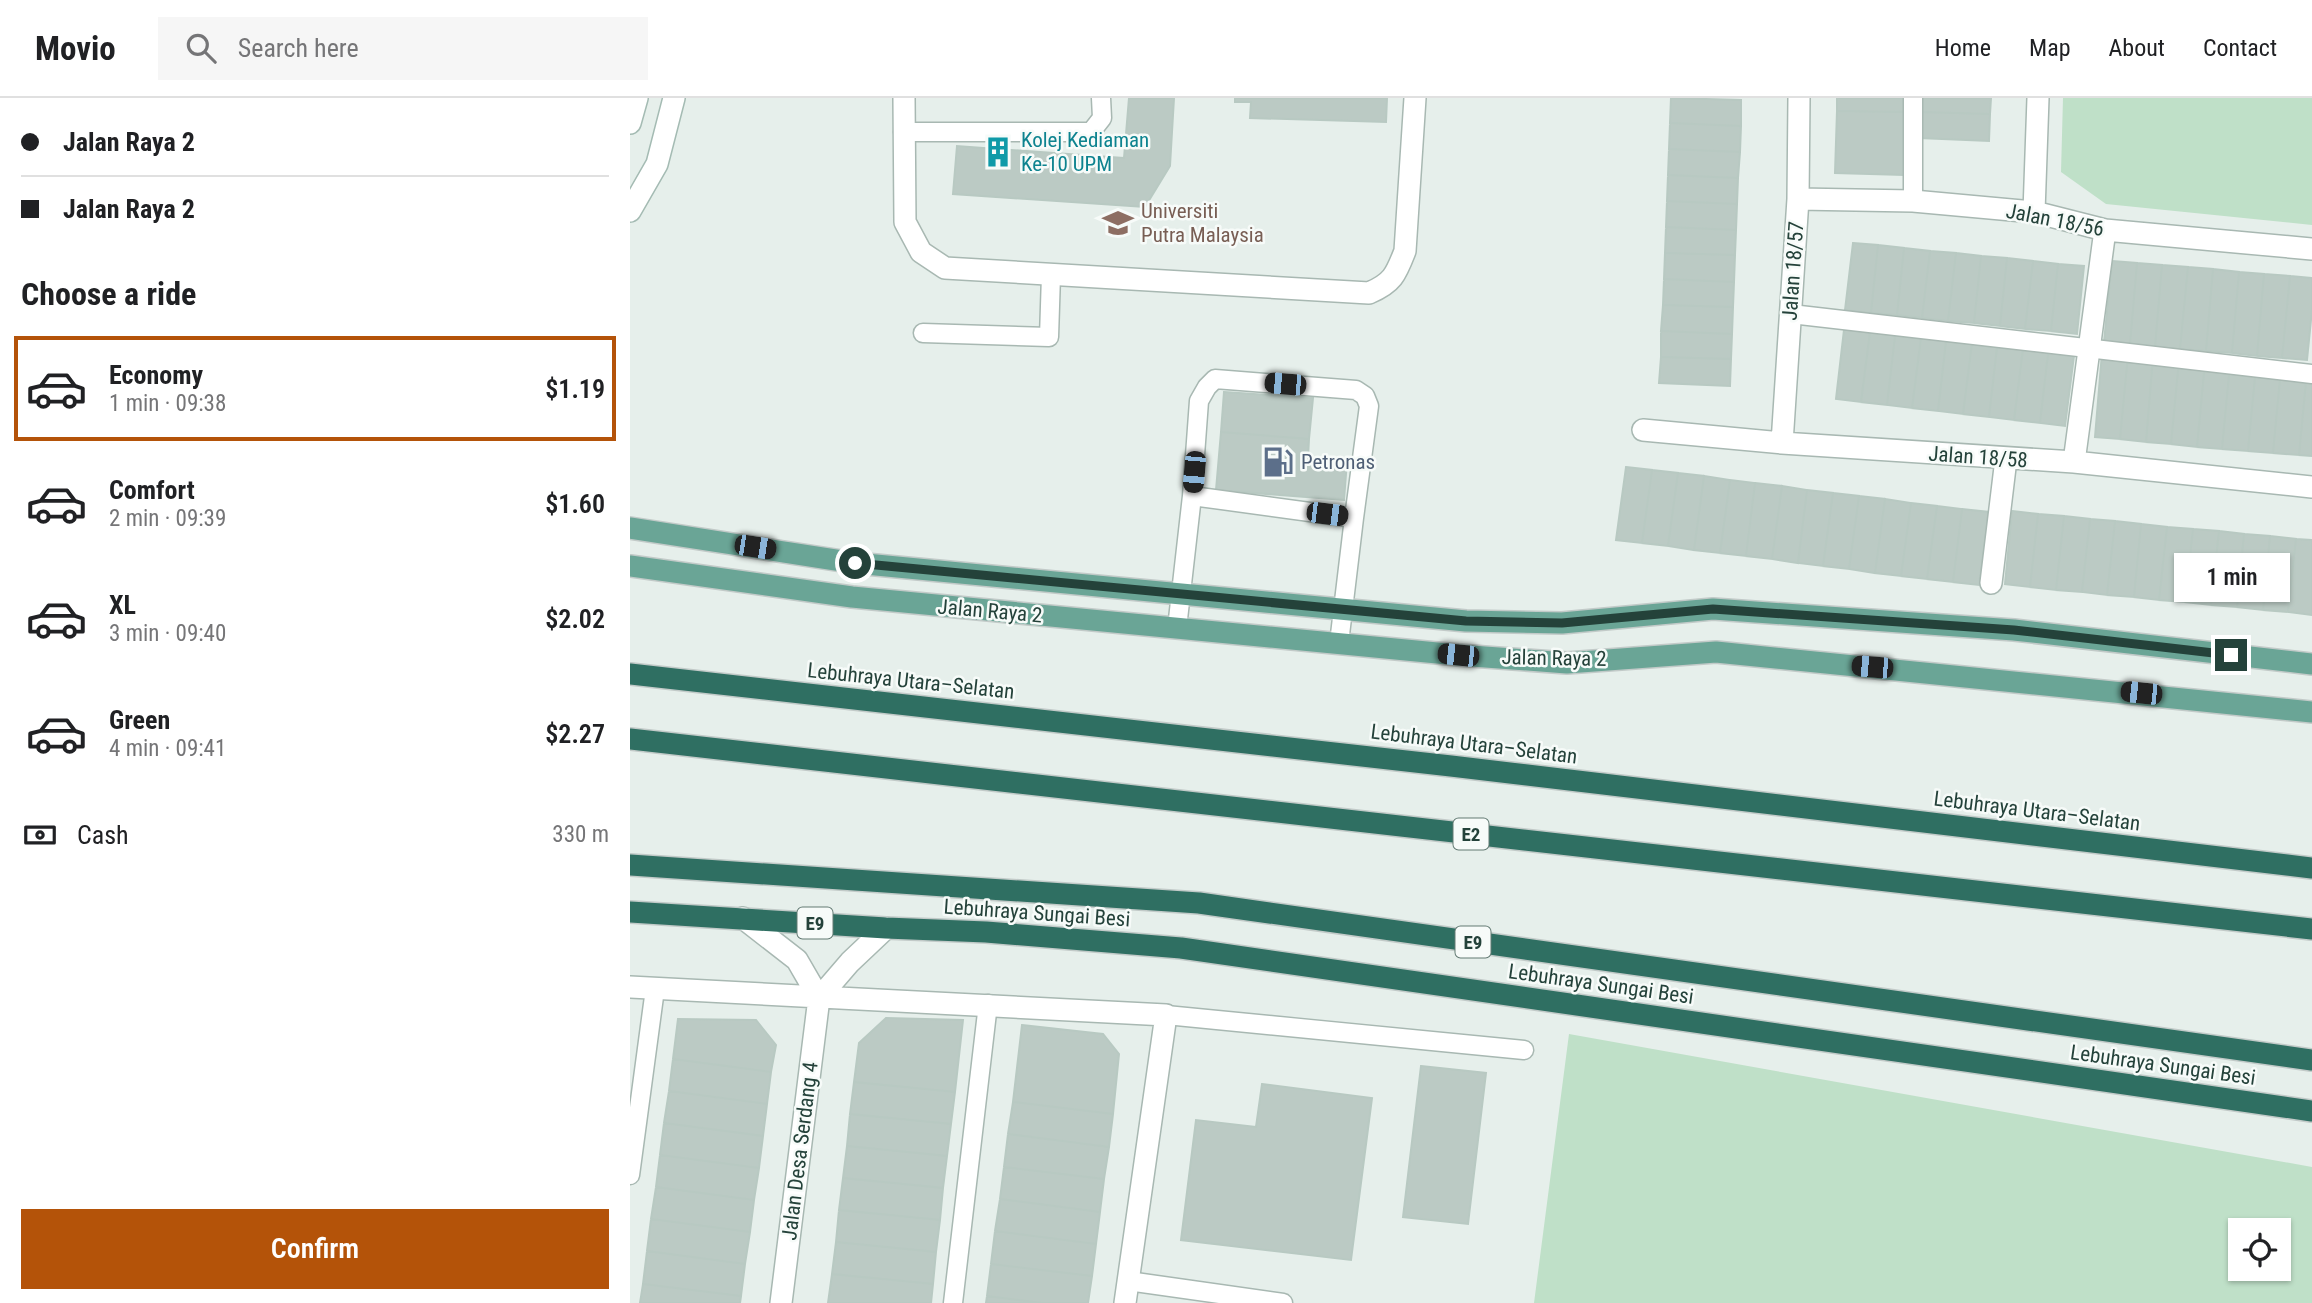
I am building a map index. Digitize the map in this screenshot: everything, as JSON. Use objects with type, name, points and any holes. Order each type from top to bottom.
[{"type":"highway","name":"Lebuhraya Utara–Selatan","points":[[630,674],[1478,769],[2312,868]]},
{"type":"highway","name":"E2","points":[[630,739],[2312,929]]},
{"type":"highway","name":"Lebuhraya Sungai Besi","points":[[630,865],[1199,903],[2312,1060]]},
{"type":"highway","name":"Lebuhraya Sungai Besi","points":[[630,912],[986,932],[1181,948],[2312,1111]]},
{"type":"main road","name":"Jalan Raya 2","points":[[630,528],[855,563],[1466,621],[1562,623],[1713,609],[2014,630],[2312,664]]},
{"type":"main road","name":"Jalan Raya 2","points":[[630,566],[852,597],[1567,663],[1716,652],[2312,712]]},
{"type":"street","points":[[630,123],[637,98]]},
{"type":"street","points":[[630,211],[657,164],[674,98]]},
{"type":"street","points":[[904,98],[905,222],[921,252],[944,268],[1369,293],[1385,286],[1397,272],[1405,251],[1415,98]]},
{"type":"street","name":"Jalan 18/57","points":[[1782,443],[1798,199],[1799,98]]},
{"type":"street","points":[[2034,212],[2038,98]]},
{"type":"street","name":"Jalan 18/56","points":[[1798,199],[1913,201],[2034,212],[2105,230],[2312,249]]},
{"type":"street","points":[[2074,462],[2105,230]]},
{"type":"street","name":"Jalan 18/58","points":[[1643,430],[1782,443],[2074,462],[2312,488]]},
{"type":"street","points":[[1991,583],[2006,459]]},
{"type":"street","points":[[743,918],[797,960],[819,998]]},
{"type":"street","points":[[819,998],[850,962],[886,928]]},
{"type":"street","points":[[630,987],[1166,1015],[1125,1303]]},
{"type":"street","name":"Jalan Desa Serdang 4","points":[[781,1303],[819,998]]},
{"type":"lane","points":[[903,132],[1091,132],[1102,118],[1101,98]]},
{"type":"lane","points":[[1913,98],[1913,201]]},
{"type":"lane","points":[[923,333],[1049,337],[1051,275]]},
{"type":"lane","points":[[1791,314],[2312,374]]},
{"type":"lane","points":[[1177,628],[1192,496],[1199,401],[1207,387],[1215,379],[1356,390],[1365,396],[1369,406],[1339,643]]},
{"type":"lane","points":[[1192,496],[1354,518]]},
{"type":"lane","points":[[630,1175],[655,989]]},
{"type":"lane","points":[[953,1303],[988,1004]]},
{"type":"lane","points":[[1166,1015],[1524,1050]]},
{"type":"lane","points":[[1128,1281],[1203,1297],[1283,1303]]},
{"type":"green space","points":[[2063,98],[2312,98],[2312,225],[2106,204],[2061,172]]},
{"type":"green space","points":[[1569,1034],[2312,1167],[2312,1303],[1534,1303]]},
{"type":"building","name":"Kolej Kediaman Ke-10 UPM","points":[[1129,98],[1174,98],[1170,166],[1145,207],[953,194],[957,146],[1124,158]]},
{"type":"building","points":[[1235,98],[1387,98],[1386,122],[1250,118],[1251,102],[1235,102]]},
{"type":"building","points":[[1671,98],[1741,100],[1741,126],[1670,123]]},
{"type":"building","points":[[1837,98],[1906,98],[1906,112],[1837,111]]},
{"type":"building","points":[[1921,98],[1991,98],[1990,114],[1920,112]]},
{"type":"building","points":[[1837,111],[1906,112],[1904,175],[1835,173]]},
{"type":"building","points":[[1920,112],[1990,114],[1989,141],[1919,138]]},
{"type":"building","points":[[1670,123],[1741,126],[1740,152],[1669,149]]},
{"type":"building","points":[[1669,149],[1740,152],[1738,178],[1668,175]]},
{"type":"building","points":[[1668,175],[1738,178],[1737,204],[1667,201]]},
{"type":"building","points":[[1667,201],[1737,204],[1736,230],[1666,227]]},
{"type":"building","points":[[1666,227],[1736,230],[1735,255],[1665,253]]},
{"type":"building","points":[[1853,243],[1878,245],[1871,313],[1845,310]]},
{"type":"building","points":[[1878,245],[1904,248],[1897,315],[1871,313]]},
{"type":"building","points":[[1904,248],[1930,251],[1922,318],[1897,315]]},
{"type":"building","points":[[1930,251],[1956,253],[1948,321],[1922,318]]},
{"type":"building","points":[[1665,253],[1735,255],[1734,282],[1664,279]]},
{"type":"building","points":[[1956,253],[1981,256],[1974,323],[1948,321]]},
{"type":"building","points":[[1981,256],[2007,258],[2000,326],[1974,323]]},
{"type":"building","points":[[2007,258],[2033,261],[2025,329],[2000,326]]},
{"type":"building","points":[[2033,261],[2058,264],[2051,331],[2025,329]]},
{"type":"building","points":[[2112,261],[2137,263],[2130,344],[2104,342]]},
{"type":"building","points":[[2137,263],[2162,265],[2155,347],[2130,344]]},
{"type":"building","points":[[2058,264],[2084,266],[2077,334],[2051,331]]},
{"type":"building","points":[[2162,265],[2188,267],[2180,349],[2155,347]]},
{"type":"building","points":[[2188,267],[2213,269],[2206,351],[2180,349]]},
{"type":"building","points":[[2213,269],[2239,272],[2232,353],[2206,351]]},
{"type":"building","points":[[2239,272],[2264,274],[2257,356],[2232,353]]},
{"type":"building","points":[[2264,274],[2290,276],[2282,358],[2257,356]]},
{"type":"building","points":[[2290,276],[2312,278],[2307,360],[2282,358]]},
{"type":"building","points":[[1664,279],[1734,282],[1733,307],[1663,305]]},
{"type":"building","points":[[1663,305],[1733,307],[1732,334],[1661,331]]},
{"type":"building","points":[[1845,321],[1871,324],[1861,402],[1836,399]]},
{"type":"building","points":[[1871,324],[1896,327],[1887,405],[1861,402]]},
{"type":"building","points":[[1896,327],[1922,330],[1912,408],[1887,405]]},
{"type":"building","points":[[1922,330],[1947,333],[1938,411],[1912,408]]},
{"type":"building","points":[[1661,331],[1732,334],[1731,359],[1661,357]]},
{"type":"building","points":[[1947,333],[1973,335],[1963,414],[1938,411]]},
{"type":"building","points":[[1973,335],[1998,339],[1989,417],[1963,414]]},
{"type":"building","points":[[1998,339],[2024,341],[2014,420],[1989,417]]},
{"type":"building","points":[[2024,341],[2049,345],[2040,423],[2014,420]]},
{"type":"building","points":[[2049,345],[2075,348],[2065,426],[2040,423]]},
{"type":"building","points":[[2102,353],[2128,355],[2120,439],[2095,437]]},
{"type":"building","points":[[2128,355],[2153,357],[2146,442],[2120,439]]},
{"type":"building","points":[[1661,357],[1731,359],[1730,386],[1659,383]]},
{"type":"building","points":[[2153,357],[2179,360],[2171,444],[2146,442]]},
{"type":"building","points":[[2179,360],[2205,362],[2197,447],[2171,444]]},
{"type":"building","points":[[2205,362],[2230,364],[2222,449],[2197,447]]},
{"type":"building","points":[[2230,364],[2256,366],[2248,451],[2222,449]]},
{"type":"building","points":[[2256,366],[2281,368],[2273,453],[2248,451]]},
{"type":"building","points":[[2281,368],[2307,371],[2299,455],[2273,453]]},
{"type":"building","points":[[2307,371],[2312,371],[2312,456],[2299,455]]},
{"type":"building","points":[[1224,392],[1313,398],[1309,439],[1221,432]]},
{"type":"building","points":[[1221,432],[1309,439],[1308,458],[1347,461],[1344,500],[1216,490]]},
{"type":"building","points":[[1626,467],[1652,470],[1642,543],[1616,540]]},
{"type":"building","points":[[1652,470],[1678,473],[1668,546],[1642,543]]},
{"type":"building","points":[[1678,473],[1704,476],[1694,550],[1668,546]]},
{"type":"building","points":[[1704,476],[1730,480],[1720,553],[1694,550]]},
{"type":"building","points":[[1730,480],[1755,483],[1746,556],[1720,553]]},
{"type":"building","points":[[1755,483],[1782,486],[1772,559],[1746,556]]},
{"type":"building","points":[[1782,486],[1807,490],[1798,563],[1772,559]]},
{"type":"building","points":[[1807,490],[1833,493],[1823,566],[1798,563]]},
{"type":"building","points":[[1833,493],[1859,496],[1849,569],[1823,566]]},
{"type":"building","points":[[1859,496],[1885,499],[1875,573],[1849,569]]},
{"type":"building","points":[[1885,499],[1911,503],[1901,576],[1875,573]]},
{"type":"building","points":[[1911,503],[1937,506],[1927,579],[1901,576]]},
{"type":"building","points":[[1937,506],[1962,509],[1953,582],[1927,579]]},
{"type":"building","points":[[1962,509],[1989,512],[1979,585],[1953,582]]},
{"type":"building","points":[[2012,511],[2038,514],[2030,587],[2005,584]]},
{"type":"building","points":[[2038,514],[2064,516],[2056,590],[2030,587]]},
{"type":"building","points":[[2064,516],[2090,519],[2082,592],[2056,590]]},
{"type":"building","points":[[2090,519],[2115,521],[2107,595],[2082,592]]},
{"type":"building","points":[[2115,521],[2141,524],[2134,597],[2107,595]]},
{"type":"building","points":[[2141,524],[2167,527],[2159,600],[2134,597]]},
{"type":"building","points":[[2167,527],[2193,529],[2185,602],[2159,600]]},
{"type":"building","points":[[2193,529],[2219,531],[2211,605],[2185,602]]},
{"type":"building","points":[[2219,531],[2244,534],[2237,607],[2211,605]]},
{"type":"building","points":[[2244,534],[2270,536],[2263,610],[2237,607]]},
{"type":"building","points":[[2270,536],[2296,539],[2288,612],[2263,610]]},
{"type":"building","points":[[2296,539],[2312,540],[2312,615],[2288,612]]},
{"type":"building","points":[[886,1018],[963,1020],[955,1092],[854,1082],[859,1043]]},
{"type":"building","points":[[678,1019],[756,1020],[776,1045],[771,1072],[673,1059]]},
{"type":"building","points":[[1022,1025],[1103,1034],[1119,1054],[1113,1114],[1013,1102]]},
{"type":"building","points":[[673,1059],[771,1072],[767,1104],[669,1091]]},
{"type":"building","points":[[1421,1066],[1486,1073],[1468,1224],[1403,1217]]},
{"type":"building","points":[[854,1082],[955,1092],[951,1124],[850,1114]]},
{"type":"building","points":[[1262,1084],[1372,1098],[1351,1260],[1181,1240],[1196,1120],[1256,1127]]},
{"type":"building","points":[[669,1091],[767,1104],[763,1136],[664,1123]]},
{"type":"building","points":[[1013,1102],[1113,1114],[1109,1147],[1008,1134]]},
{"type":"building","points":[[850,1114],[951,1124],[947,1156],[847,1146]]},
{"type":"building","points":[[664,1123],[763,1136],[759,1168],[660,1155]]},
{"type":"building","points":[[1008,1134],[1109,1147],[1104,1179],[1004,1167]]},
{"type":"building","points":[[847,1146],[947,1156],[943,1188],[843,1178]]},
{"type":"building","points":[[660,1155],[759,1168],[754,1200],[656,1187]]},
{"type":"building","points":[[1004,1167],[1104,1179],[1100,1212],[1000,1199]]},
{"type":"building","points":[[843,1178],[943,1188],[940,1220],[839,1210]]},
{"type":"building","points":[[656,1187],[754,1200],[750,1232],[651,1219]]},
{"type":"building","points":[[1000,1199],[1100,1212],[1096,1244],[995,1231]]},
{"type":"building","points":[[839,1210],[940,1220],[936,1252],[836,1242]]},
{"type":"building","points":[[651,1219],[750,1232],[745,1264],[647,1251]]},
{"type":"building","points":[[995,1231],[1096,1244],[1092,1276],[991,1264]]},
{"type":"building","points":[[836,1242],[936,1252],[933,1284],[832,1274]]},
{"type":"building","points":[[647,1251],[745,1264],[741,1296],[643,1284]]},
{"type":"building","points":[[991,1264],[1092,1276],[1088,1303],[1042,1303],[987,1296]]},
{"type":"building","points":[[832,1274],[933,1284],[931,1303],[828,1303]]},
{"type":"building","points":[[643,1284],[741,1296],[740,1303],[640,1303]]},
{"type":"building","points":[[987,1296],[1042,1303],[986,1303]]},
{"type":"place","name":"Kolej Kediaman Ke-10 UPM","points":[[998,152]]},
{"type":"place","name":"Universiti Putra Malaysia","points":[[1118,223]]},
{"type":"place","name":"Petronas","points":[[1278,462]]},
{"type":"route","points":[[855,563],[1466,621],[1562,623],[1713,609],[2014,630],[2231,655]]}]
